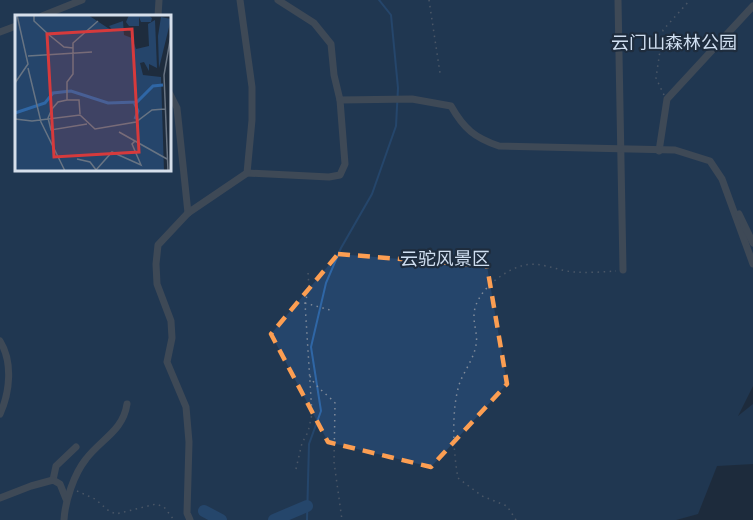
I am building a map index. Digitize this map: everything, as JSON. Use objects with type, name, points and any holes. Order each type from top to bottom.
[{"type":"street","points":[[44,15],[82,0]]},
{"type":"street","points":[[158,15],[159,0]]},
{"type":"street","points":[[240,0],[252,87],[252,120],[247,173]]},
{"type":"street","points":[[190,520],[187,513],[189,442],[186,407],[167,362],[172,338],[171,321],[157,284],[156,264],[159,246],[188,213],[247,173],[329,177],[340,175],[345,164],[340,100],[334,75],[332,44],[314,23],[278,0]]},
{"type":"street","points":[[618,0],[623,270]]},
{"type":"street","points":[[659,151],[668,99],[753,6]]},
{"type":"street","points":[[0,32],[15,26]]},
{"type":"street","points":[[171,96],[177,108],[188,213]]},
{"type":"street","points":[[340,100],[412,99],[452,106],[458,117],[478,139],[499,146],[675,150],[710,161],[722,179],[753,264]]},
{"type":"street","points":[[729,197],[753,243]]},
{"type":"street","points":[[0,341],[8,357],[7,392],[0,414]]},
{"type":"street","points":[[64,520],[66,499],[81,467],[87,457],[122,424],[127,404]]},
{"type":"street","points":[[53,480],[56,466],[76,447]]},
{"type":"street","points":[[0,498],[53,480],[60,484],[66,499]]},
{"type":"path","points":[[429,0],[440,73]]},
{"type":"path","points":[[668,99],[661,91],[656,78],[663,30],[690,0]]},
{"type":"path","points":[[516,520],[507,506],[482,496],[458,478],[454,442],[458,389],[476,345],[473,315],[481,294],[505,274],[521,265],[542,264],[575,272],[623,270]]},
{"type":"path","points":[[296,469],[302,443],[312,422],[304,303],[309,288],[308,272]]},
{"type":"path","points":[[304,303],[330,310]]},
{"type":"path","points":[[309,374],[314,385],[335,403],[335,477],[342,520]]},
{"type":"path","points":[[71,490],[87,495],[116,514],[156,504],[164,507],[174,520]]},
{"type":"highlighted area","points":[[338,254],[487,266],[507,384],[431,467],[328,442],[271,334]]},
{"type":"green space","name":"云驼风景区","points":[[0,0],[753,0],[753,386],[738,416],[753,404],[753,464],[717,466],[698,514],[676,520],[0,520]]},
{"type":"waterway","points":[[307,520],[309,444],[321,411],[311,347],[326,283],[341,248],[372,194],[396,126],[398,88],[391,15],[379,0]]},
{"type":"waterway","points":[[274,520],[307,506]]},
{"type":"waterway","points":[[204,511],[221,520]]},
{"type":"park label","name":"云门山森林公园","points":[[674,43]]}]
